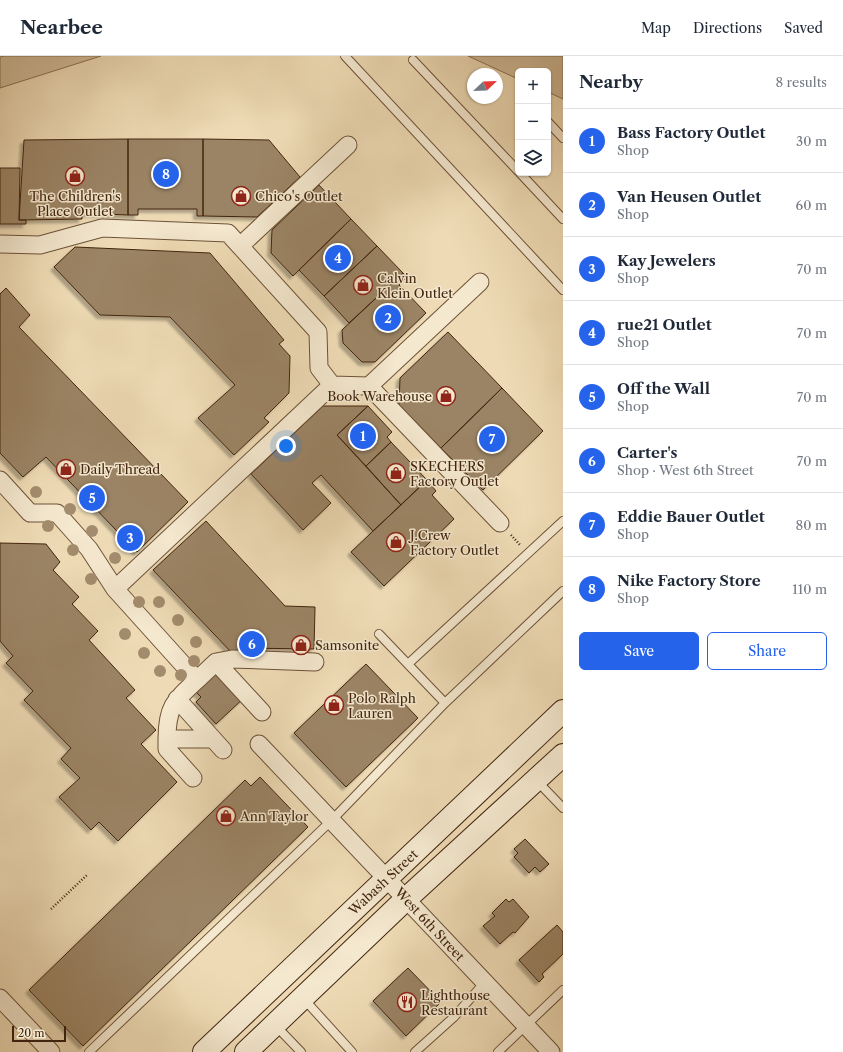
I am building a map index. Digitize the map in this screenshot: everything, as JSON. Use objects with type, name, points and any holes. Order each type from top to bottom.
[{"type":"street","points":[[240,246],[348,145]]},
{"type":"street","points":[[0,244],[40,245],[102,228],[228,232],[318,332],[319,368],[332,385]]},
{"type":"street","points":[[115,589],[332,385],[369,386],[480,282]]},
{"type":"street","points":[[369,386],[500,523]]},
{"type":"street","points":[[3,487],[30,513],[57,514],[90,549],[115,589],[197,680]]},
{"type":"street","points":[[193,778],[167,749],[167,719],[176,699],[216,662],[232,659],[315,662]]},
{"type":"street","points":[[216,662],[262,712]]},
{"type":"street","points":[[167,739],[218,744],[176,699]]},
{"type":"street","name":"Wabash Street","points":[[204,1052],[563,711]]},
{"type":"street","name":"West 6th Street","points":[[259,744],[551,1052]]},
{"type":"street","points":[[246,1052],[406,899],[537,781],[563,755]]},
{"type":"street","points":[[0,998],[51,1052]]},
{"type":"lane","points":[[345,56],[563,290]]},
{"type":"lane","points":[[413,60],[515,168]]},
{"type":"lane","points":[[551,125],[563,138]]},
{"type":"lane","points":[[523,176],[563,219]]},
{"type":"lane","points":[[408,664],[563,521]]},
{"type":"lane","points":[[89,1052],[332,820],[445,703],[563,591]]},
{"type":"lane","points":[[379,634],[445,703]]},
{"type":"lane","points":[[537,781],[563,808]]},
{"type":"lane","points":[[415,1052],[454,1017],[485,982]]},
{"type":"lane","points":[[498,1052],[563,990]]},
{"type":"lane","points":[[303,998],[352,1052]]},
{"type":"lane","points":[[275,1025],[301,1052]]},
{"type":"path","points":[[500,523],[528,553]]},
{"type":"path","points":[[51,909],[88,874]]},
{"type":"shaded area","points":[[101,56],[0,88],[0,57]]},
{"type":"shaded area","points":[[468,56],[563,56],[563,99],[551,93],[551,68],[515,68],[515,78],[503,72],[503,68],[494,68]]},
{"type":"building","points":[[128,139],[203,139],[203,216],[197,216],[197,209],[138,209],[138,215],[128,215]]},
{"type":"building","name":"The Children's Place Outlet","points":[[128,139],[128,215],[82,213],[82,219],[19,220],[24,140]]},
{"type":"building","name":"Chico's Outlet","points":[[203,139],[269,140],[300,177],[257,217],[203,216]]},
{"type":"building","points":[[0,168],[20,168],[19,220],[26,220],[26,224],[0,224]]},
{"type":"building","points":[[319,185],[351,219],[293,276],[271,253],[272,230]]},
{"type":"building","points":[[351,219],[377,246],[324,296],[299,270]]},
{"type":"building","name":"Calvin Klein Outlet","points":[[377,246],[403,273],[349,323],[324,296]]},
{"type":"building","points":[[75,247],[210,253],[284,340],[279,344],[290,356],[289,393],[264,418],[269,422],[234,455],[198,418],[235,385],[170,317],[100,315],[54,267]]},
{"type":"building","points":[[403,273],[407,277],[399,285],[426,313],[375,362],[362,362],[343,343],[342,330]]},
{"type":"building","points":[[6,288],[30,315],[19,327],[188,502],[137,552],[46,457],[23,477],[0,453],[0,294]]},
{"type":"building","name":"Book Warehouse","points":[[448,332],[502,388],[441,448],[399,405],[400,378]]},
{"type":"building","points":[[502,388],[543,431],[483,490],[441,448]]},
{"type":"building","points":[[323,406],[368,406],[337,435],[401,505],[373,531],[321,475],[312,483],[331,503],[303,530],[251,474]]},
{"type":"building","points":[[368,406],[392,432],[387,437],[391,442],[366,466],[337,435]]},
{"type":"building","name":"SKECHERS Factory Outlet","points":[[391,442],[427,480],[401,505],[366,466]]},
{"type":"building","name":"J.Crew Factory Outlet","points":[[427,480],[436,491],[432,495],[454,519],[384,586],[351,552]]},
{"type":"building","points":[[206,521],[285,606],[315,607],[314,649],[240,648],[233,654],[153,570]]},
{"type":"building","points":[[0,543],[46,544],[60,562],[53,570],[79,597],[72,604],[98,631],[89,640],[135,690],[126,698],[156,730],[141,744],[177,782],[118,841],[99,822],[91,830],[59,797],[80,778],[61,759],[71,748],[24,700],[33,691],[6,663],[13,656],[0,641]]},
{"type":"building","points":[[366,664],[418,718],[346,787],[294,733]]},
{"type":"building","points":[[219,669],[245,697],[216,724],[196,702],[201,697],[195,691]]},
{"type":"building","points":[[260,777],[308,827],[83,1046],[29,990],[245,780],[251,786]]},
{"type":"building","points":[[525,839],[549,864],[540,872],[535,867],[529,873],[514,857],[518,853],[514,849]]},
{"type":"building","points":[[506,899],[509,902],[513,899],[529,917],[515,933],[513,932],[500,944],[483,926],[495,916],[492,913]]},
{"type":"building","points":[[557,925],[563,932],[563,954],[542,974],[544,977],[539,982],[519,960]]},
{"type":"building","name":"Lighthouse Restaurant","points":[[408,968],[441,1002],[406,1036],[373,1001]]},
{"type":"place","name":"Nike Factory Store","points":[[166,174]]},
{"type":"place","name":"The Children's Place Outlet","points":[[75,176]]},
{"type":"place","name":"Chico's Outlet","points":[[241,196]]},
{"type":"place","name":"rue21 Outlet","points":[[338,258]]},
{"type":"place","name":"Calvin Klein Outlet","points":[[363,285]]},
{"type":"place","name":"Van Heusen Outlet","points":[[388,318]]},
{"type":"place","name":"Book Warehouse","points":[[446,396]]},
{"type":"place","name":"Bass Factory Outlet","points":[[363,436]]},
{"type":"place","name":"Eddie Bauer Outlet","points":[[492,439]]},
{"type":"place","name":"Daily Thread","points":[[66,469]]},
{"type":"place","name":"SKECHERS Factory Outlet","points":[[396,473]]},
{"type":"place","name":"Off the Wall","points":[[92,498]]},
{"type":"place","name":"Kay Jewelers","points":[[130,538]]},
{"type":"place","name":"J.Crew Factory Outlet","points":[[396,542]]},
{"type":"place","name":"Carter's","points":[[252,644]]},
{"type":"place","name":"Samsonite","points":[[301,645]]},
{"type":"place","name":"Polo Ralph Lauren","points":[[334,705]]},
{"type":"place","name":"Ann Taylor","points":[[226,816]]},
{"type":"place","name":"Lighthouse Restaurant","points":[[407,1002]]}]
